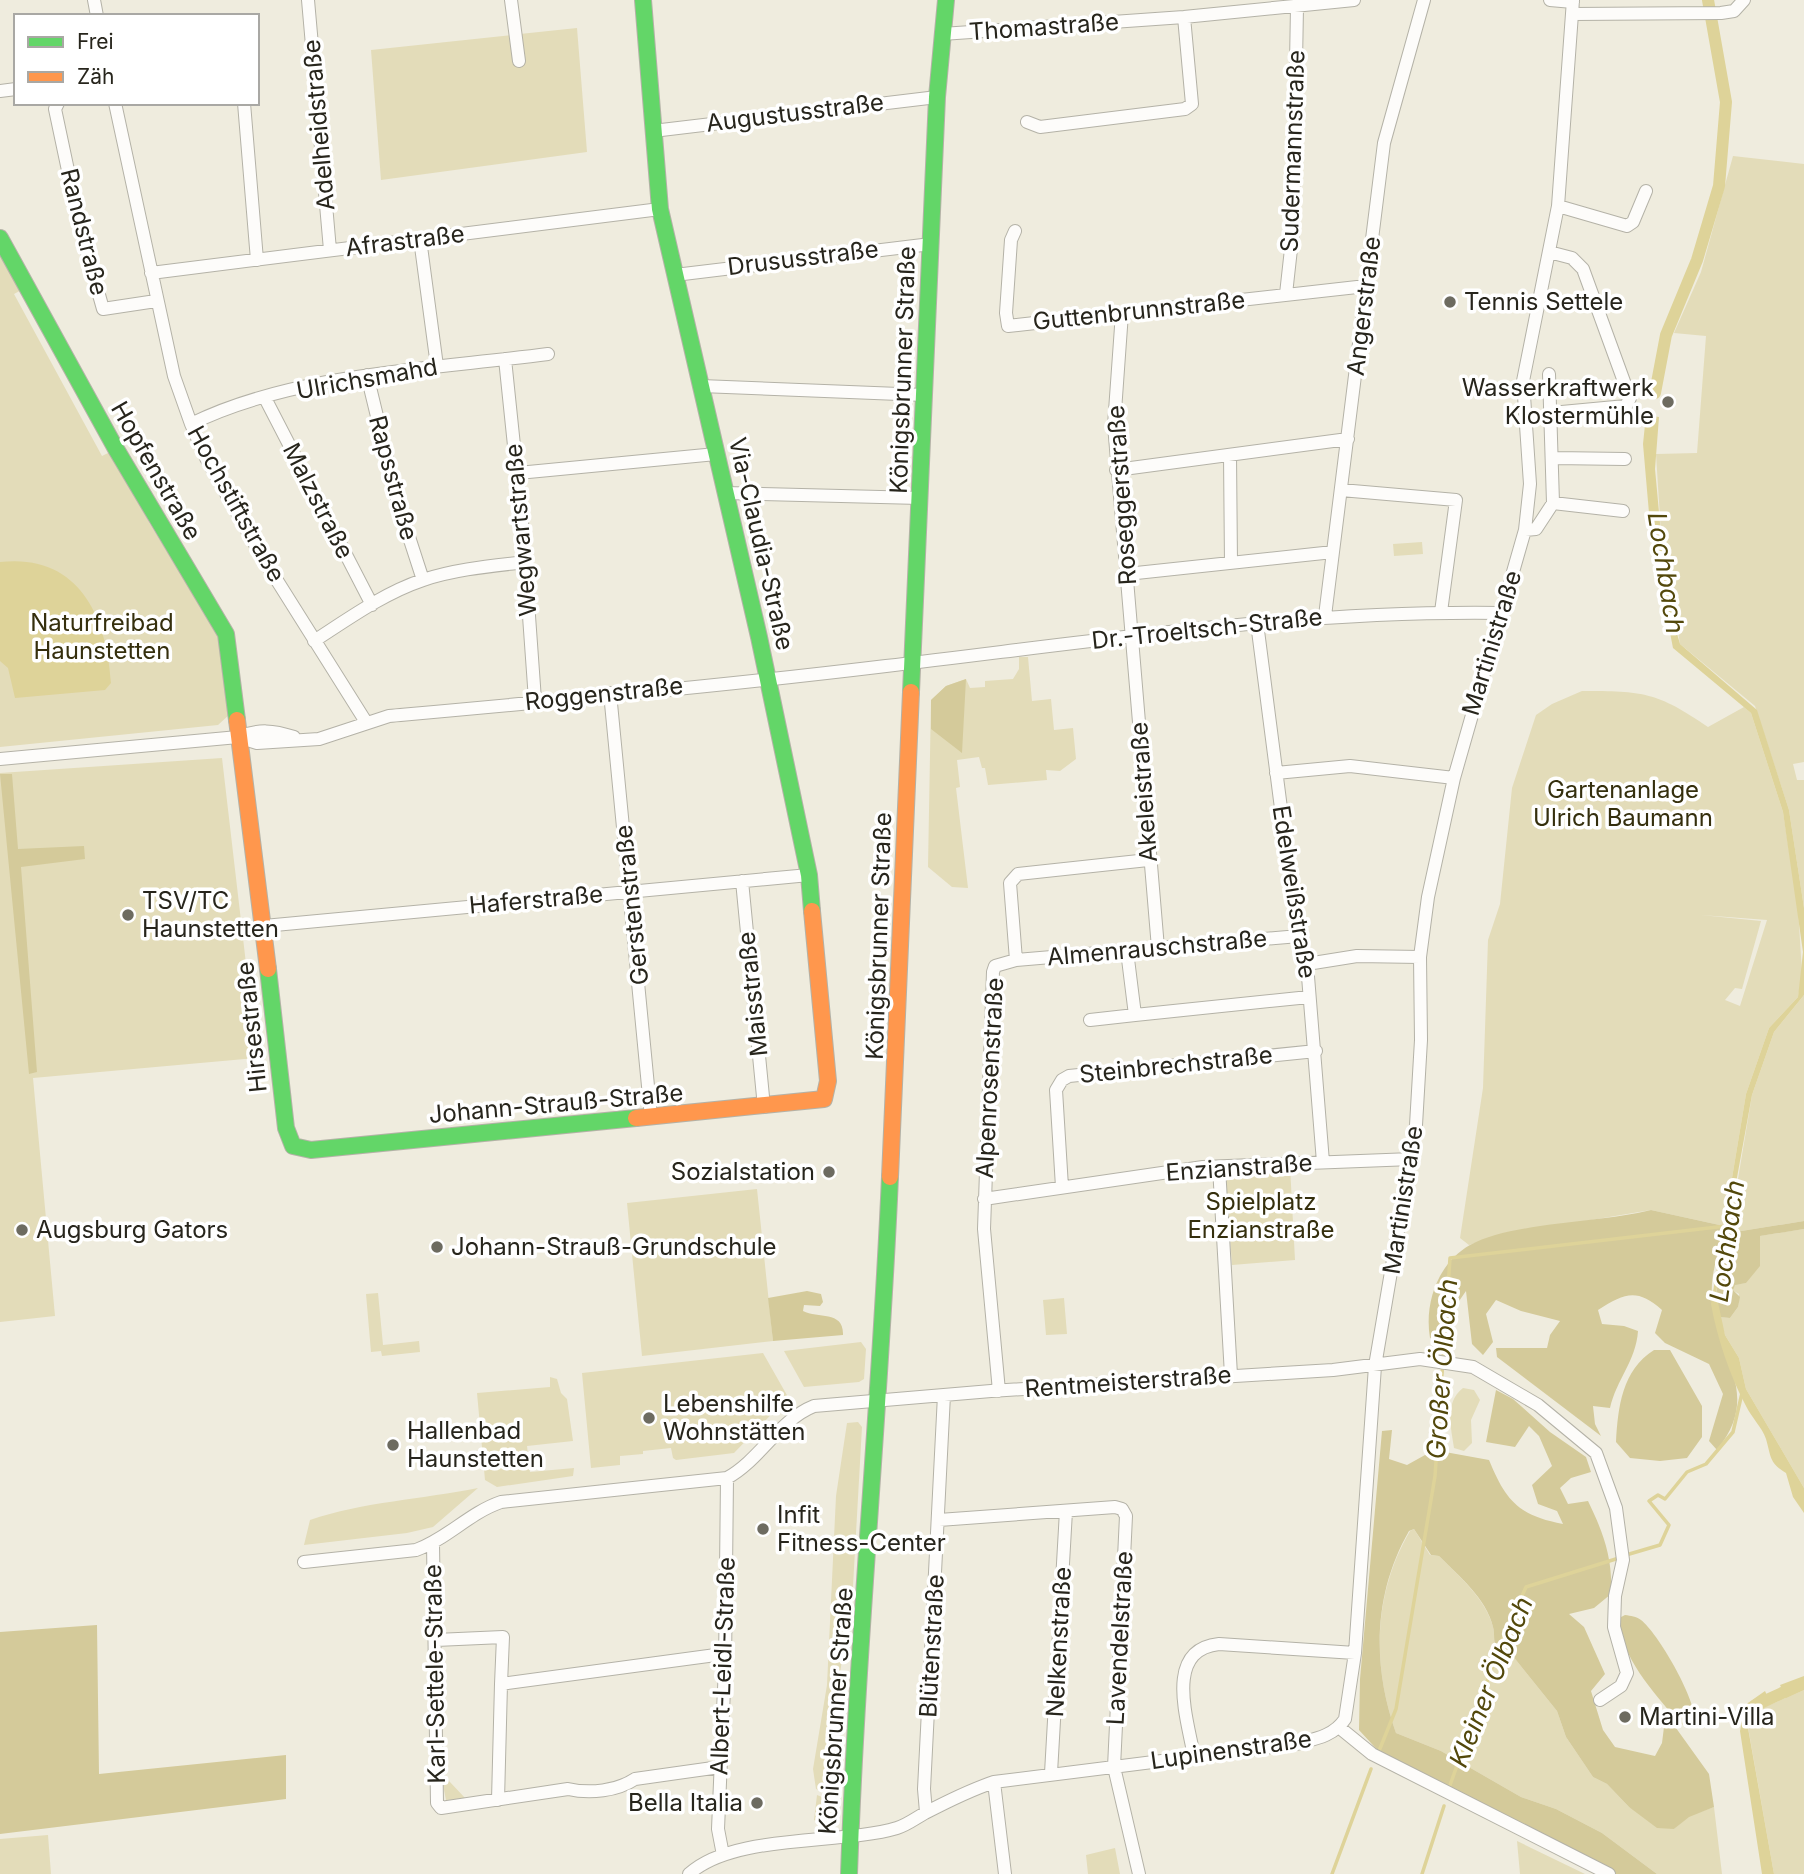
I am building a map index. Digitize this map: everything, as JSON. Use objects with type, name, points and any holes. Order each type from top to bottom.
[{"type":"street","name":"Adelheidstraße","points":[[309,0],[330,250]]},
{"type":"street","points":[[511,0],[519,61]]},
{"type":"street","name":"Via-Claudia-Straße","points":[[643,0],[660,209],[768,677],[808,875],[827,1071],[828,1091],[824,1099]]},
{"type":"street","name":"Königsbrunner Straße","points":[[849,1874],[855,1701],[880,1400],[937,97],[946,0]]},
{"type":"street","name":"Thomastraße","points":[[942,34],[1185,17],[1354,0]]},
{"type":"street","name":"Angerstraße","points":[[1325,616],[1384,143],[1424,0]]},
{"type":"street","points":[[1550,0],[1572,5],[1703,15],[1734,10],[1742,6],[1744,0]]},
{"type":"street","name":"Martinistraße","points":[[1375,1366],[1412,1159],[1420,1054],[1420,957],[1427,897],[1454,778],[1525,530],[1530,485],[1523,382],[1558,206],[1572,5]]},
{"type":"street","name":"Sudermannstraße","points":[[1286,295],[1293,231],[1297,7]]},
{"type":"street","points":[[1027,122],[1041,127],[1185,109],[1192,104],[1185,17]]},
{"type":"street","name":"Augustusstraße","points":[[653,131],[937,97]]},
{"type":"street","name":"Randstraße","points":[[57,105],[55,109],[80,228],[103,309],[156,301]]},
{"type":"street","name":"Hochstiftstraße","points":[[115,105],[176,386],[191,424],[210,466],[314,641],[366,722]]},
{"type":"street","points":[[244,105],[257,260]]},
{"type":"street","points":[[1558,206],[1627,226],[1633,222],[1646,191]]},
{"type":"street","name":"Afrastraße","points":[[150,273],[660,209]]},
{"type":"street","name":"Guttenbrunnstraße","points":[[1015,231],[1010,240],[1006,313],[1008,326],[1366,286]]},
{"type":"street","name":"Hopfenstraße","points":[[0,237],[116,449],[226,634],[232,660],[238,737]]},
{"type":"street","points":[[419,239],[437,366]]},
{"type":"street","name":"Drususstraße","points":[[675,275],[931,244]]},
{"type":"street","points":[[1549,252],[1572,258],[1583,269],[1630,398],[1626,406],[1551,413]]},
{"type":"street","name":"Roseggerstraße","points":[[1122,313],[1114,425],[1133,635]]},
{"type":"street","name":"Ulrichsmahd","points":[[191,424],[265,398],[367,375],[548,354]]},
{"type":"street","name":"Wegwartstraße","points":[[505,359],[526,562],[535,700]]},
{"type":"street","points":[[1525,530],[1536,528],[1548,516],[1553,503],[1554,458],[1549,374]]},
{"type":"street","name":"Rapsstraße","points":[[367,375],[398,503],[423,580]]},
{"type":"street","points":[[701,386],[924,395]]},
{"type":"street","name":"Malzstraße","points":[[265,398],[372,605]]},
{"type":"street","points":[[1116,470],[1348,439]]},
{"type":"street","points":[[518,473],[716,454]]},
{"type":"street","points":[[1230,455],[1231,562]]},
{"type":"street","points":[[1554,458],[1625,458]]},
{"type":"street","points":[[1341,490],[1457,500],[1441,612]]},
{"type":"street","points":[[726,493],[920,498]]},
{"type":"street","points":[[1553,503],[1623,511]]},
{"type":"street","points":[[1126,574],[1333,552]]},
{"type":"street","points":[[314,641],[372,605],[423,580],[476,567],[526,562]]},
{"type":"street","name":"Dr.-Troeltsch-Straße","points":[[913,662],[1133,635],[1325,616],[1501,613]]},
{"type":"street","name":"Edelweißstraße","points":[[1257,623],[1299,936],[1307,964],[1323,1162]]},
{"type":"street","name":"Akeleistraße","points":[[1133,635],[1148,860],[1157,948]]},
{"type":"street","name":"Roggenstraße","points":[[0,760],[238,737],[257,743],[337,735],[366,722],[389,716],[913,662]]},
{"type":"street","name":"Gerstenstraße","points":[[610,694],[651,1117]]},
{"type":"street","name":"Hirsestraße","points":[[238,737],[264,926],[286,1128],[293,1146]]},
{"type":"street","points":[[1276,773],[1350,766],[1454,778]]},
{"type":"street","name":"Alpenrosenstraße","points":[[999,1391],[984,1199],[993,972],[995,966],[1016,960],[1010,883],[1018,874],[1148,860]]},
{"type":"street","name":"Haferstraße","points":[[264,926],[808,875]]},
{"type":"street","name":"Maisstraße","points":[[742,881],[764,1107]]},
{"type":"street","name":"Almenrauschstraße","points":[[1016,960],[1299,936]]},
{"type":"street","points":[[1128,951],[1135,1015]]},
{"type":"street","points":[[1307,964],[1357,956],[1420,957]]},
{"type":"street","points":[[1090,1020],[1309,997]]},
{"type":"street","name":"Steinbrechstraße","points":[[1062,1187],[1056,1090],[1062,1080],[1069,1076],[1316,1051]]},
{"type":"street","name":"Johann-Strauß-Straße","points":[[293,1146],[311,1150],[824,1099]]},
{"type":"street","name":"Enzianstraße","points":[[984,1199],[1219,1167],[1412,1159]]},
{"type":"street","points":[[1219,1167],[1231,1375]]},
{"type":"street","points":[[1375,1366],[1433,1359],[1473,1367],[1538,1405],[1596,1453],[1616,1508],[1623,1557],[1615,1596],[1614,1628],[1627,1673],[1622,1686],[1600,1700]]},
{"type":"street","name":"Rentmeisterstraße","points":[[727,1478],[740,1471],[804,1410],[814,1406],[1375,1366]]},
{"type":"street","name":"Lupinenstraße","points":[[689,1874],[699,1865],[723,1855],[900,1828],[926,1812],[994,1782],[1296,1744],[1321,1738],[1340,1728],[1350,1702],[1355,1653],[1375,1366]]},
{"type":"street","name":"Blütenstraße","points":[[926,1812],[924,1789],[944,1395]]},
{"type":"street","points":[[303,1562],[399,1553],[433,1544],[472,1515],[500,1502],[727,1478]]},
{"type":"street","name":"Albert-Leidl-Straße","points":[[723,1855],[718,1829],[725,1666],[723,1654],[727,1478]]},
{"type":"street","name":"Lavendelstraße","points":[[1066,1511],[1115,1507],[1122,1509],[1126,1516],[1114,1766],[1139,1874]]},
{"type":"street","points":[[939,1520],[1066,1511]]},
{"type":"street","name":"Nelkenstraße","points":[[1051,1773],[1066,1511]]},
{"type":"street","name":"Karl-Settele-Straße","points":[[433,1544],[437,1803],[445,1809],[498,1800]]},
{"type":"street","points":[[436,1640],[503,1637],[498,1800],[568,1789],[583,1793],[625,1786],[635,1779],[720,1767]]},
{"type":"street","points":[[1194,1757],[1182,1680],[1186,1663],[1200,1648],[1219,1644],[1355,1653]]},
{"type":"street","points":[[501,1684],[723,1654]]},
{"type":"street","points":[[1340,1728],[1377,1756],[1609,1874]]},
{"type":"street","points":[[994,1782],[1004,1874]]},
{"type":"green space","points":[[577,28],[587,152],[381,180],[371,50]]},
{"type":"green space","points":[[1733,156],[1804,164],[1804,762],[1793,764],[1797,780],[1804,780],[1804,908],[1789,810],[1755,706],[1680,644],[1661,534],[1656,454],[1697,453],[1706,336],[1674,333],[1701,272]]},
{"type":"green space","name":"Naturfreibad Haunstetten","points":[[0,238],[27,287],[14,294],[102,456],[112,451],[150,524],[220,638],[230,714],[218,725],[0,747]]},
{"type":"green space","points":[[1422,542],[1423,554],[1394,556],[1393,544]]},
{"type":"green space","points":[[1019,657],[1028,657],[1032,701],[1051,699],[1054,730],[1073,728],[1076,759],[1060,771],[1046,770],[1047,780],[988,785],[985,768],[982,768],[979,757],[957,760],[960,787],[956,788],[968,888],[952,887],[928,867],[931,700],[946,686],[966,679],[970,688],[985,687],[985,681],[1013,679],[1019,669]]},
{"type":"green space","name":"Gartenanlage Ulrich Baumann","points":[[1582,691],[1635,693],[1662,700],[1708,727],[1744,707],[1751,713],[1783,812],[1798,908],[1802,973],[1798,997],[1769,1028],[1746,1094],[1724,1226],[1651,1210],[1496,1236],[1469,1245],[1460,1238],[1483,1088],[1488,940],[1500,904],[1512,788],[1536,715],[1552,704]],"holes":[[[1701,915],[1767,920],[1740,1006],[1725,1000],[1735,988],[1742,989],[1761,921]]]},
{"type":"green space","name":"TSV/TC Haunstetten","points":[[222,758],[257,1058],[33,1078],[55,1316],[0,1322],[0,773]]},
{"type":"green space","points":[[1804,995],[1804,1221],[1729,1233],[1752,1095],[1774,1032]]},
{"type":"green space","name":"Spielplatz Enzianstraße","points":[[1290,1166],[1295,1260],[1232,1265],[1226,1180],[1229,1171]]},
{"type":"green space","points":[[757,1189],[773,1341],[642,1356],[627,1203]]},
{"type":"green space","points":[[1804,1229],[1804,1488],[1746,1389],[1739,1358],[1725,1335],[1719,1317],[1730,1318],[1738,1307],[1739,1294],[1732,1290],[1735,1284],[1746,1283],[1759,1236]]},
{"type":"green space","points":[[378,1293],[383,1345],[419,1341],[420,1352],[382,1356],[381,1351],[371,1352],[366,1294]]},
{"type":"green space","points":[[1064,1298],[1067,1334],[1046,1335],[1043,1300]]},
{"type":"green space","points":[[861,1342],[866,1349],[864,1379],[859,1382],[804,1387],[784,1351]]},
{"type":"green space","points":[[763,1353],[788,1397],[734,1453],[676,1460],[671,1448],[620,1456],[620,1465],[591,1468],[582,1373]]},
{"type":"green space","points":[[550,1377],[557,1379],[561,1393],[567,1399],[573,1441],[527,1446],[530,1472],[574,1468],[573,1476],[497,1487],[485,1480],[477,1393],[550,1387]]},
{"type":"green space","points":[[1463,1388],[1474,1390],[1480,1400],[1471,1420],[1472,1443],[1464,1451],[1454,1448],[1450,1416],[1453,1401]]},
{"type":"green space","points":[[858,1422],[862,1427],[853,1586],[832,1727],[828,1794],[816,1789],[813,1769],[827,1685],[836,1496],[847,1423]]},
{"type":"green space","points":[[478,1488],[433,1527],[407,1533],[304,1545],[310,1520],[372,1505]]},
{"type":"green space","points":[[1414,1529],[1430,1555],[1439,1556],[1478,1597],[1494,1630],[1496,1648],[1512,1655],[1557,1711],[1566,1737],[1593,1777],[1607,1784],[1629,1807],[1674,1829],[1689,1816],[1714,1807],[1722,1874],[1657,1874],[1602,1833],[1556,1809],[1521,1797],[1441,1751],[1396,1733],[1383,1682],[1380,1630],[1389,1580],[1398,1555],[1410,1531]]},
{"type":"green space","points":[[1804,1690],[1804,1874],[1774,1874],[1748,1727],[1758,1710]]},
{"type":"green space","points":[[449,1781],[466,1799],[446,1800],[443,1785]]},
{"type":"green space","points":[[817,1795],[827,1799],[826,1816],[818,1822],[814,1820]]},
{"type":"green space","points":[[48,1835],[51,1874],[0,1874],[0,1839]]},
{"type":"green space","points":[[1517,1841],[1585,1874],[1520,1874]]},
{"type":"green space","points":[[1115,1848],[1120,1874],[1088,1874],[1086,1855]]},
{"type":"shaded area","points":[[966,679],[962,753],[931,729],[931,700],[946,686]]},
{"type":"shaded area","points":[[0,774],[12,774],[18,849],[84,846],[85,859],[21,867],[37,1072],[29,1074]]},
{"type":"shaded area","points":[[1651,1210],[1724,1226],[1714,1270],[1712,1296],[1737,1393],[1736,1411],[1730,1430],[1717,1450],[1709,1441],[1723,1394],[1709,1364],[1665,1343],[1655,1333],[1662,1310],[1645,1298],[1631,1295],[1598,1310],[1602,1324],[1624,1326],[1638,1331],[1634,1352],[1610,1408],[1593,1406],[1595,1424],[1601,1436],[1497,1357],[1496,1348],[1547,1348],[1550,1335],[1560,1321],[1521,1311],[1496,1300],[1486,1314],[1493,1342],[1483,1355],[1472,1344],[1466,1291],[1457,1304],[1453,1329],[1430,1338],[1429,1311],[1436,1285],[1449,1262],[1470,1245],[1488,1237],[1532,1227]]},
{"type":"shaded area","points":[[1804,1221],[1804,1229],[1760,1236],[1760,1266],[1746,1283],[1735,1285],[1733,1290],[1740,1297],[1738,1307],[1730,1318],[1719,1317],[1716,1293],[1729,1233]]},
{"type":"shaded area","points":[[807,1291],[821,1294],[823,1302],[820,1306],[804,1305],[803,1311],[835,1319],[842,1327],[843,1335],[773,1341],[768,1298]]},
{"type":"shaded area","points":[[1654,1350],[1670,1350],[1702,1406],[1702,1437],[1687,1458],[1660,1461],[1630,1458],[1616,1442],[1620,1403],[1628,1379],[1643,1358]]},
{"type":"shaded area","points":[[1496,1390],[1513,1399],[1550,1432],[1586,1457],[1591,1472],[1571,1478],[1560,1488],[1568,1504],[1588,1501],[1609,1557],[1611,1594],[1594,1608],[1569,1614],[1584,1627],[1605,1674],[1591,1691],[1603,1730],[1615,1747],[1655,1756],[1662,1743],[1664,1727],[1676,1728],[1709,1774],[1714,1807],[1689,1817],[1674,1829],[1657,1828],[1629,1807],[1607,1784],[1593,1777],[1566,1737],[1557,1711],[1512,1655],[1496,1648],[1490,1617],[1478,1597],[1439,1556],[1431,1555],[1414,1529],[1409,1531],[1388,1580],[1380,1630],[1383,1682],[1396,1733],[1441,1751],[1521,1797],[1556,1809],[1602,1833],[1657,1874],[1615,1874],[1382,1755],[1359,1730],[1360,1679],[1382,1431],[1392,1430],[1389,1459],[1407,1465],[1434,1450],[1489,1460],[1501,1486],[1524,1511],[1563,1524],[1557,1511],[1538,1504],[1532,1485],[1552,1466],[1539,1436],[1529,1426],[1515,1447],[1486,1442]]},
{"type":"shaded area","points":[[1625,1615],[1641,1620],[1667,1653],[1691,1701],[1695,1725],[1684,1726],[1677,1720],[1640,1673],[1625,1646],[1621,1632],[1619,1618]]},
{"type":"shaded area","points":[[97,1625],[99,1774],[286,1755],[286,1799],[0,1834],[0,1632]]},
{"type":"water","points":[[1646,415],[1659,417],[1655,469],[1661,534],[1680,644],[1757,710],[1789,810],[1804,908],[1804,995],[1774,1032],[1752,1095],[1716,1293],[1725,1335],[1739,1358],[1746,1389],[1804,1488],[1804,1513],[1793,1497],[1786,1473],[1776,1466],[1772,1459],[1764,1435],[1735,1382],[1720,1343],[1711,1304],[1746,1094],[1769,1028],[1798,997],[1803,952],[1783,812],[1751,713],[1673,648],[1651,536],[1643,444]]},
{"type":"water","points":[[0,562],[27,562],[50,568],[69,579],[84,594],[103,635],[111,683],[105,690],[15,698],[8,668],[0,661]]},
{"type":"water","points":[[1804,1676],[1804,1690],[1786,1698],[1780,1685]]},
{"type":"water","points":[[1765,1691],[1771,1704],[1758,1710],[1748,1728],[1774,1874],[1762,1874],[1740,1731],[1745,1705]]},
{"type":"waterway","name":"Lochbach","points":[[1655,393],[1666,335],[1697,260],[1719,186],[1726,102],[1708,0]]},
{"type":"waterway","name":"Großer Ölbach","points":[[1379,1751],[1396,1709],[1435,1476],[1450,1258],[1726,1226]]},
{"type":"waterway","name":"Kleiner Ölbach","points":[[1626,1555],[1660,1545],[1669,1525],[1649,1501],[1658,1495],[1665,1499],[1687,1472],[1706,1464],[1733,1432],[1742,1393]]},
{"type":"waterway","name":"Kleiner Ölbach","points":[[1449,1788],[1502,1640],[1526,1587],[1619,1558]]},
{"type":"waterway","name":"Lochbach","points":[[1756,1705],[1804,1683]]},
{"type":"waterway","name":"Großer Ölbach","points":[[1332,1874],[1371,1769]]},
{"type":"waterway","name":"Kleiner Ölbach","points":[[1422,1874],[1444,1806]]},
{"type":"traffic: fast","points":[[643,0],[660,209],[759,637],[809,875],[812,911]]},
{"type":"traffic: fast","points":[[911,692],[937,97],[946,0]]},
{"type":"traffic: fast","points":[[0,238],[116,449],[226,634],[237,720]]},
{"type":"traffic: fast","points":[[268,969],[286,1128],[293,1146],[311,1150],[636,1118]]},
{"type":"traffic: fast","points":[[849,1874],[857,1700],[890,1177]]},
{"type":"traffic: slow","points":[[890,1177],[911,692]]},
{"type":"traffic: slow","points":[[237,720],[268,969]]},
{"type":"traffic: slow","points":[[636,1118],[824,1099],[828,1081],[812,911]]},
{"type":"place","name":"Tennis Settele","points":[[1450,302]]},
{"type":"place","name":"Wasserkraftwerk Klostermühle","points":[[1668,402]]},
{"type":"place","name":"TSV/TC Haunstetten","points":[[128,915]]},
{"type":"place","name":"Sozialstation","points":[[829,1172]]},
{"type":"place","name":"Augsburg Gators","points":[[22,1230]]},
{"type":"place","name":"Johann-Strauß-Grundschule","points":[[437,1247]]},
{"type":"place","name":"Lebenshilfe Wohnstätten","points":[[649,1418]]},
{"type":"place","name":"Hallenbad Haunstetten","points":[[393,1445]]},
{"type":"place","name":"Infit Fitness-Center","points":[[763,1529]]},
{"type":"place","name":"Martini-Villa","points":[[1625,1717]]},
{"type":"place","name":"Bella Italia","points":[[757,1803]]}]
